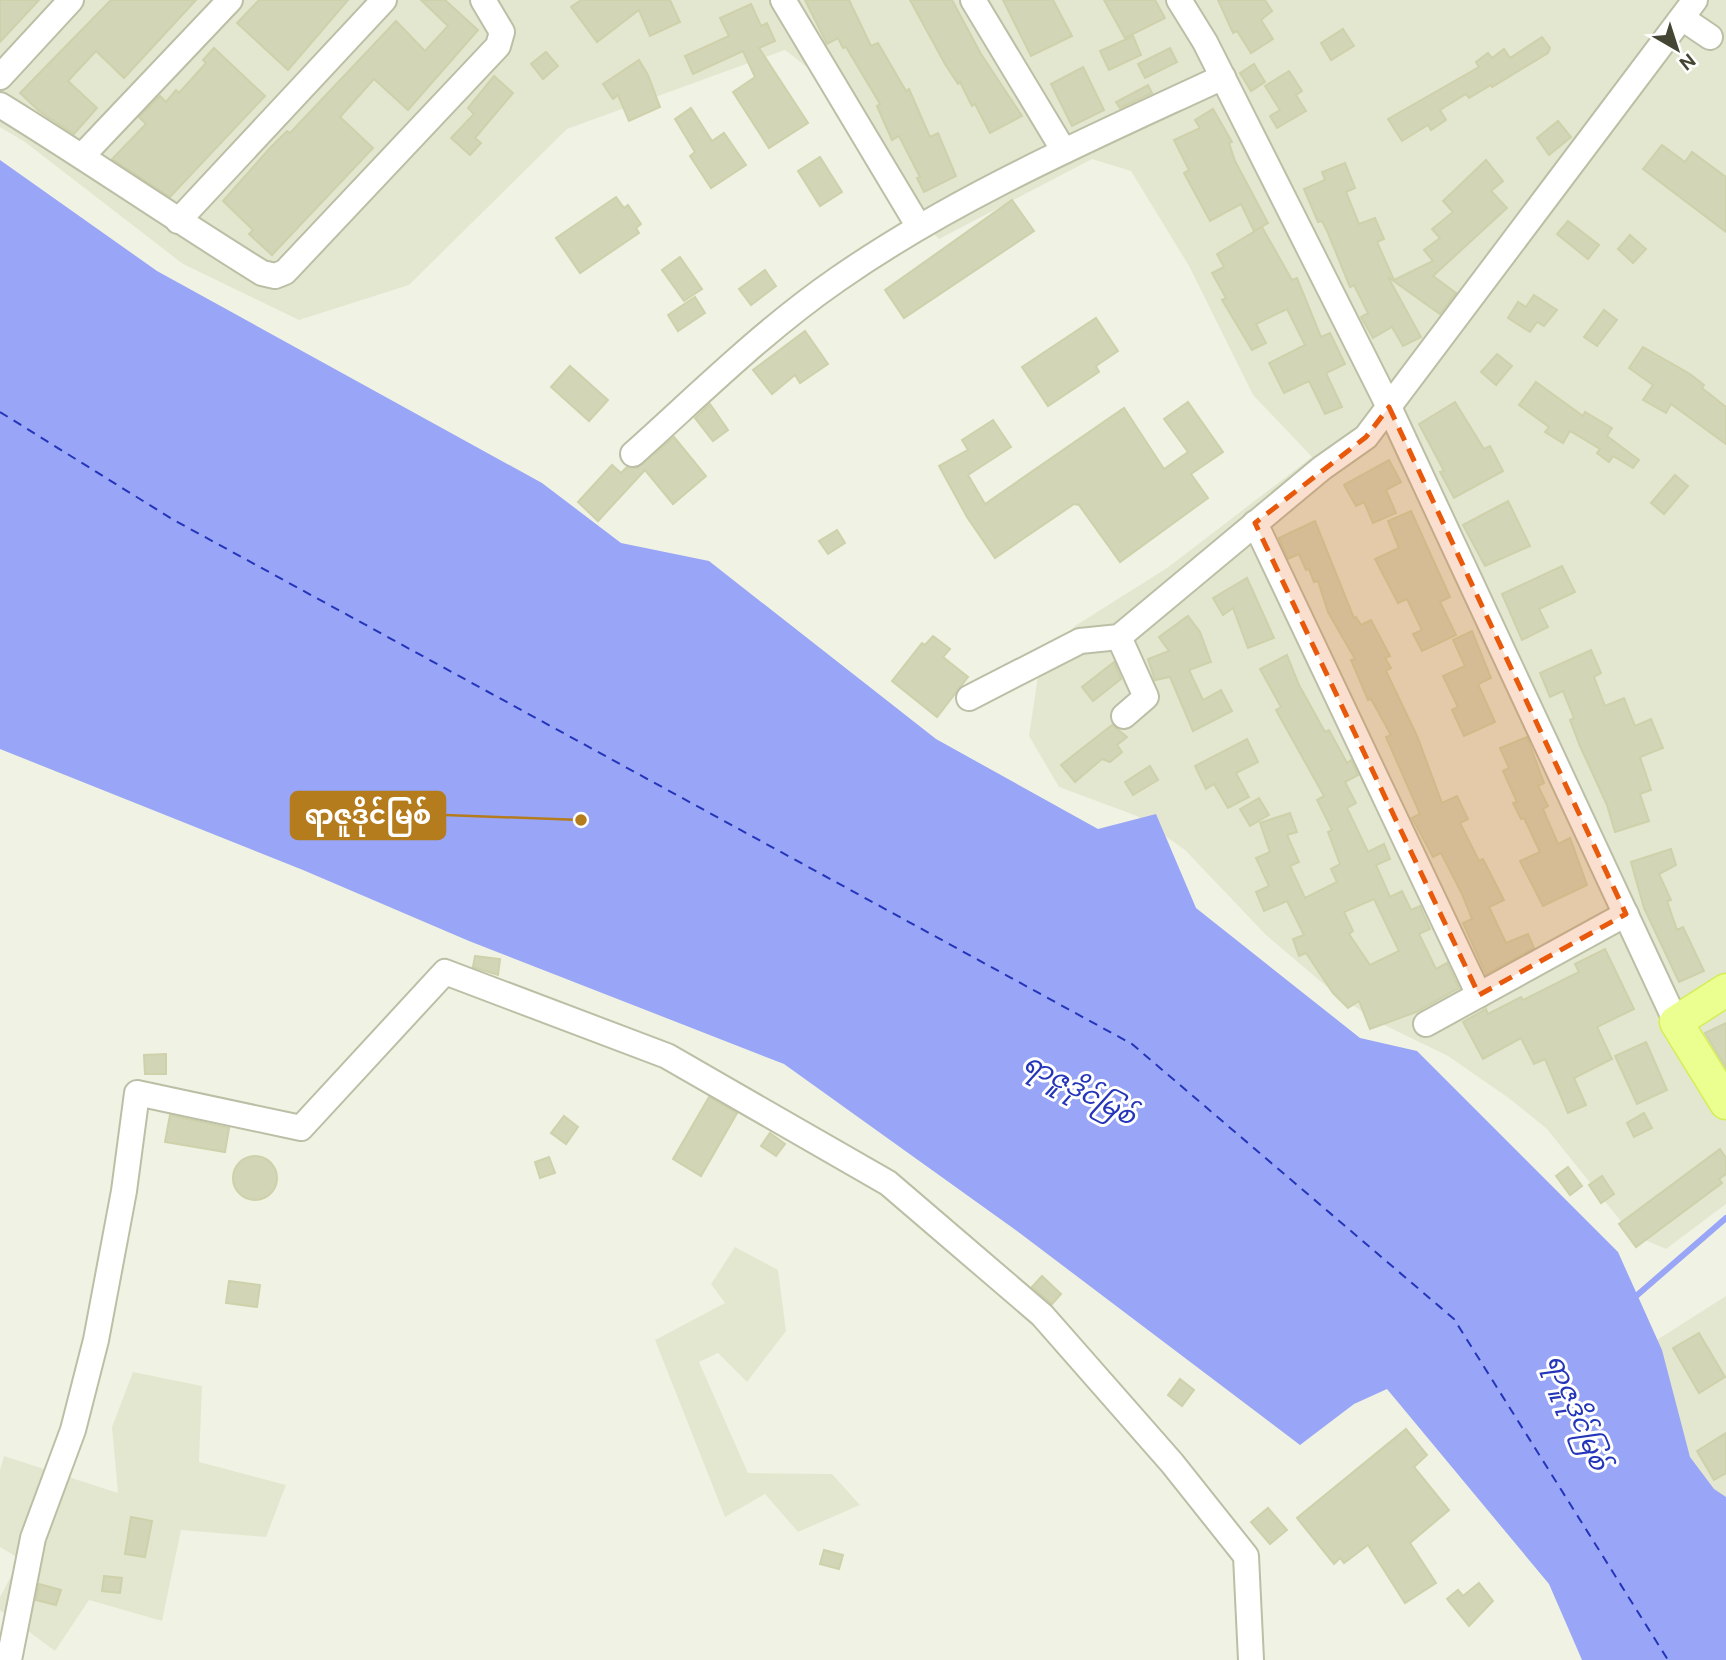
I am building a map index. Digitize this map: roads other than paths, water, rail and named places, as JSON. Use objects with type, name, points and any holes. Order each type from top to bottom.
[{"type":"main road","points":[[1726,990],[1676,1022],[1726,1103]]},
{"type":"street","points":[[0,77],[71,0]]},
{"type":"street","points":[[82,156],[230,0]]},
{"type":"street","points":[[178,221],[384,0]]},
{"type":"street","points":[[0,105],[261,273],[275,276],[285,272],[498,46],[502,32],[482,0]]},
{"type":"street","points":[[783,0],[919,226]]},
{"type":"street","points":[[974,0],[1064,150]]},
{"type":"street","points":[[1179,0],[1223,77],[1389,407],[1676,1022]]},
{"type":"street","points":[[969,698],[1080,640],[1119,637],[1322,468],[1366,437],[1688,9],[1710,37]]},
{"type":"street","points":[[633,454],[782,321],[839,278],[919,226],[1064,150],[1223,77]]},
{"type":"street","points":[[1255,523],[1479,995]]},
{"type":"street","points":[[1119,637],[1146,698],[1124,716]]},
{"type":"street","points":[[1426,1024],[1626,914]]},
{"type":"street","points":[[9,1660],[33,1538],[73,1430],[96,1340],[124,1191],[137,1093],[302,1128],[445,972],[667,1056],[888,1183],[1042,1315],[1172,1464],[1246,1556],[1251,1660]]},
{"type":"water","points":[[0,160],[157,271],[542,483],[621,543],[709,561],[936,739],[1098,829],[1156,814],[1196,908],[1360,1038],[1417,1051],[1618,1252],[1662,1350],[1690,1457],[1714,1489],[1726,1497],[1726,1660],[1582,1660],[1549,1584],[1387,1389],[1354,1404],[1300,1445],[1017,1231],[784,1064],[469,941],[303,870],[0,749]]},
{"type":"waterway","points":[[1635,1297],[1726,1218]]},
{"type":"place","name":"ရာဇူဒိုင်မြစ်","points":[[581,820]]}]
